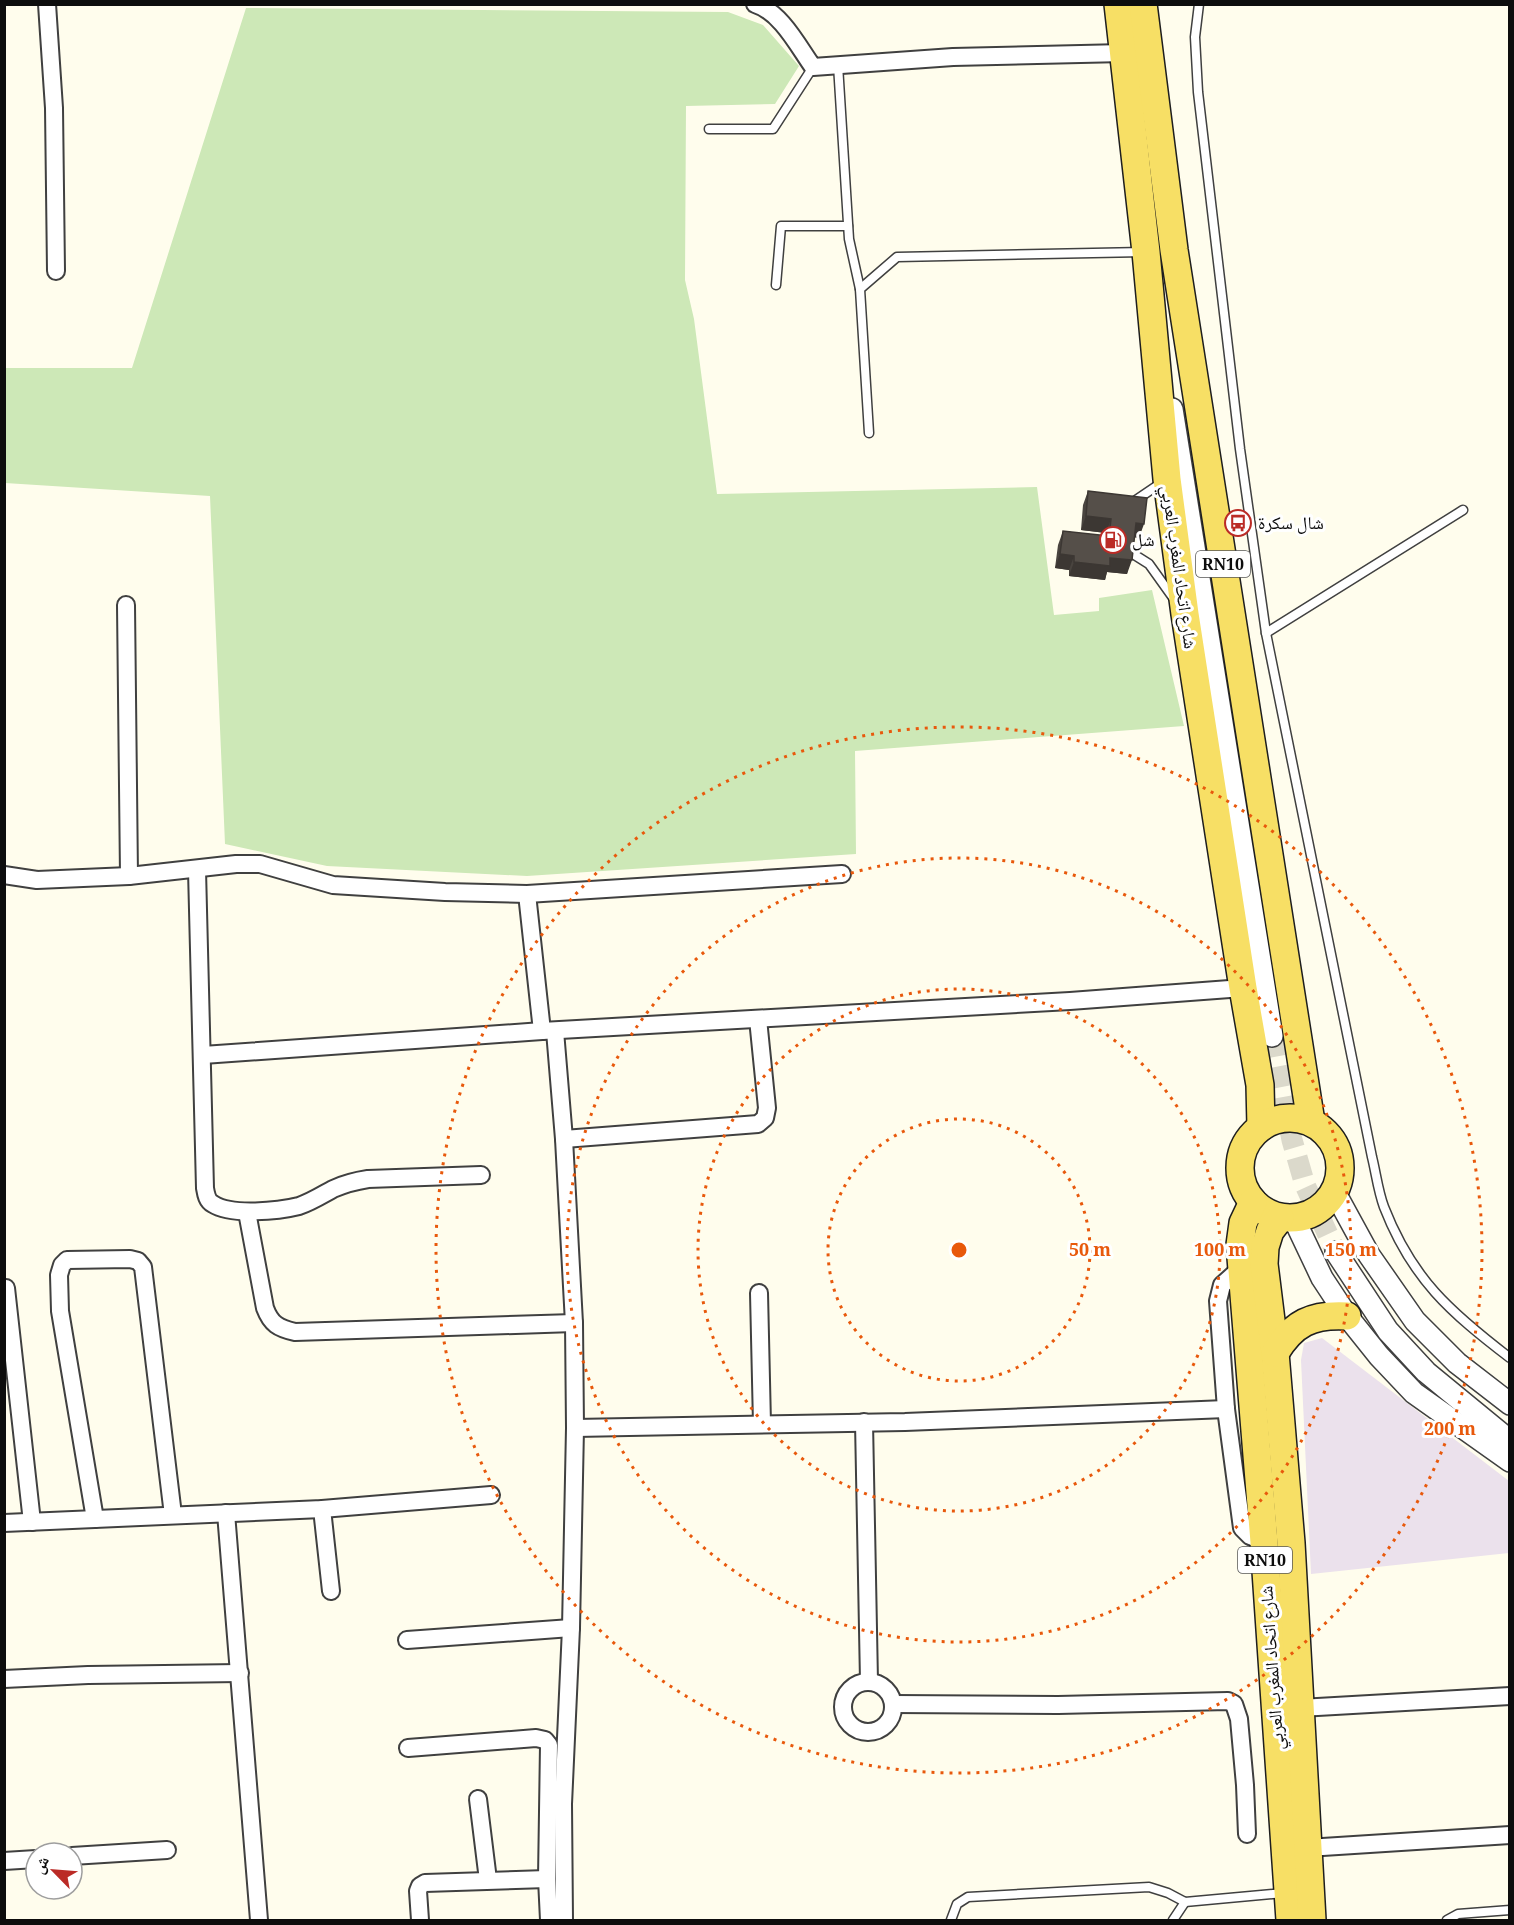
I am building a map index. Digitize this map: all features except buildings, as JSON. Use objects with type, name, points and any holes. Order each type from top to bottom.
[{"type":"main road","name":"شارع اتحاد المغرب العربي","points":[[1118,4],[1124,53],[1311,1122]]},
{"type":"main road","name":"شارع اتحاد المغرب العربي","points":[[1143,4],[1160,251],[1167,479],[1185,614],[1260,1085],[1261,1127]]},
{"type":"main road","points":[[1290,1118],[1311,1122],[1331,1140],[1337,1152],[1340,1165],[1335,1191],[1328,1202],[1318,1210],[1287,1218],[1265,1212],[1252,1202],[1240,1177],[1240,1163],[1247,1143],[1261,1127],[1270,1122],[1290,1118]]},
{"type":"main road","name":"شارع اتحاد المغرب العربي","points":[[1252,1202],[1244,1223],[1240,1245],[1264,1542],[1290,1920]]},
{"type":"main road","name":"شارع اتحاد المغرب العربي","points":[[1287,1218],[1270,1231],[1265,1247],[1264,1264],[1275,1353],[1291,1543],[1312,1920]]},
{"type":"main road","points":[[1275,1353],[1284,1338],[1297,1326],[1312,1318],[1329,1315],[1347,1316]]},
{"type":"street","points":[[47,4],[54,108],[56,271]]},
{"type":"street","points":[[755,4],[762,6],[777,19],[813,67],[953,57],[1124,53]]},
{"type":"street","points":[[1160,251],[1198,562],[1272,1036]]},
{"type":"street","points":[[126,605],[129,876]]},
{"type":"street","points":[[4,876],[37,880],[129,876],[236,864],[260,864],[333,885],[445,892],[527,894],[843,874]]},
{"type":"street","points":[[197,870],[207,1199],[221,1207],[247,1212],[301,1205],[351,1182],[368,1179],[481,1175]]},
{"type":"street","points":[[527,894],[564,1139],[574,1323],[575,1428],[571,1628],[563,1804],[564,1920]]},
{"type":"street","points":[[203,1055],[548,1031],[1070,1001],[1243,988]]},
{"type":"street","points":[[564,1139],[758,1124],[765,1118],[767,1108],[758,1019]]},
{"type":"street","points":[[1335,1191],[1369,1255],[1415,1321],[1457,1363],[1509,1404]]},
{"type":"street","points":[[247,1212],[265,1308],[270,1321],[280,1329],[295,1332],[574,1323]]},
{"type":"street","points":[[1287,1218],[1347,1316],[1378,1356],[1414,1393],[1509,1461]]},
{"type":"street","points":[[1336,1252],[1388,1331],[1426,1372],[1509,1441]]},
{"type":"street","points":[[95,1519],[60,1311],[59,1275],[62,1265],[67,1260],[130,1259],[138,1261],[143,1267],[172,1515]]},
{"type":"street","points":[[1242,1267],[1221,1286],[1218,1301],[1226,1409],[1242,1528],[1250,1536],[1264,1542]]},
{"type":"street","points":[[6,1288],[32,1522]]},
{"type":"street","points":[[759,1293],[762,1424]]},
{"type":"street","points":[[575,1428],[864,1422],[1226,1409]]},
{"type":"street","points":[[864,1422],[870,1681]]},
{"type":"street","points":[[4,1523],[322,1509],[491,1495]]},
{"type":"street","points":[[322,1509],[331,1591]]},
{"type":"street","points":[[226,1512],[259,1920]]},
{"type":"street","points":[[407,1640],[571,1628]]},
{"type":"street","points":[[4,1679],[88,1675],[240,1673]]},
{"type":"street","points":[[870,1681],[885,1688],[893,1704],[892,1713],[888,1722],[881,1729],[862,1732],[847,1722],[842,1704],[851,1687],[870,1681]]},
{"type":"street","points":[[1300,1708],[1509,1696]]},
{"type":"street","points":[[893,1704],[1058,1705],[1228,1701],[1234,1704],[1239,1719],[1247,1833]]},
{"type":"street","points":[[408,1748],[536,1738],[545,1740],[549,1745],[547,1879],[549,1920]]},
{"type":"street","points":[[478,1799],[488,1880]]},
{"type":"street","points":[[1307,1848],[1509,1835]]},
{"type":"street","points":[[84,1855],[167,1850]]},
{"type":"street","points":[[4,1861],[24,1860]]},
{"type":"street","points":[[420,1920],[418,1891],[425,1883],[547,1879]]},
{"type":"lane","points":[[1199,4],[1196,37],[1198,92],[1243,471],[1266,633],[1383,1205],[1403,1249],[1430,1290],[1465,1324],[1509,1358]]},
{"type":"lane","points":[[838,65],[848,226],[860,289],[869,434]]},
{"type":"lane","points":[[709,129],[772,129],[813,67]]},
{"type":"lane","points":[[776,285],[781,226],[848,226]]},
{"type":"lane","points":[[860,289],[897,257],[1160,251]]},
{"type":"lane","points":[[1123,509],[1167,479]]},
{"type":"lane","points":[[1266,633],[1463,510]]},
{"type":"lane","points":[[1130,552],[1149,564],[1185,614]]},
{"type":"lane","points":[[951,1920],[957,1904],[968,1897],[1149,1887],[1185,1902],[1288,1892]]},
{"type":"lane","points":[[1173,1920],[1185,1902]]},
{"type":"lane","points":[[1447,1920],[1458,1914],[1509,1910]]},
{"type":"shaded area","points":[[1322,1338],[1509,1481],[1509,1553],[1311,1574],[1301,1360],[1304,1343]]},
{"type":"green space","points":[[246,8],[728,12],[763,25],[799,66],[775,104],[686,106],[685,280],[694,319],[717,494],[1037,487],[1054,615],[1099,611],[1099,598],[1152,590],[1184,726],[855,751],[856,854],[527,876],[327,866],[225,844],[210,496],[5,483],[4,368],[132,368]]},
{"type":"tunnel","points":[[1272,1036],[1292,1140],[1305,1185],[1336,1252]]},
{"type":"place","name":"شال سكرة","points":[[1238,523]]},
{"type":"place","name":"شل","points":[[1113,540]]}]
